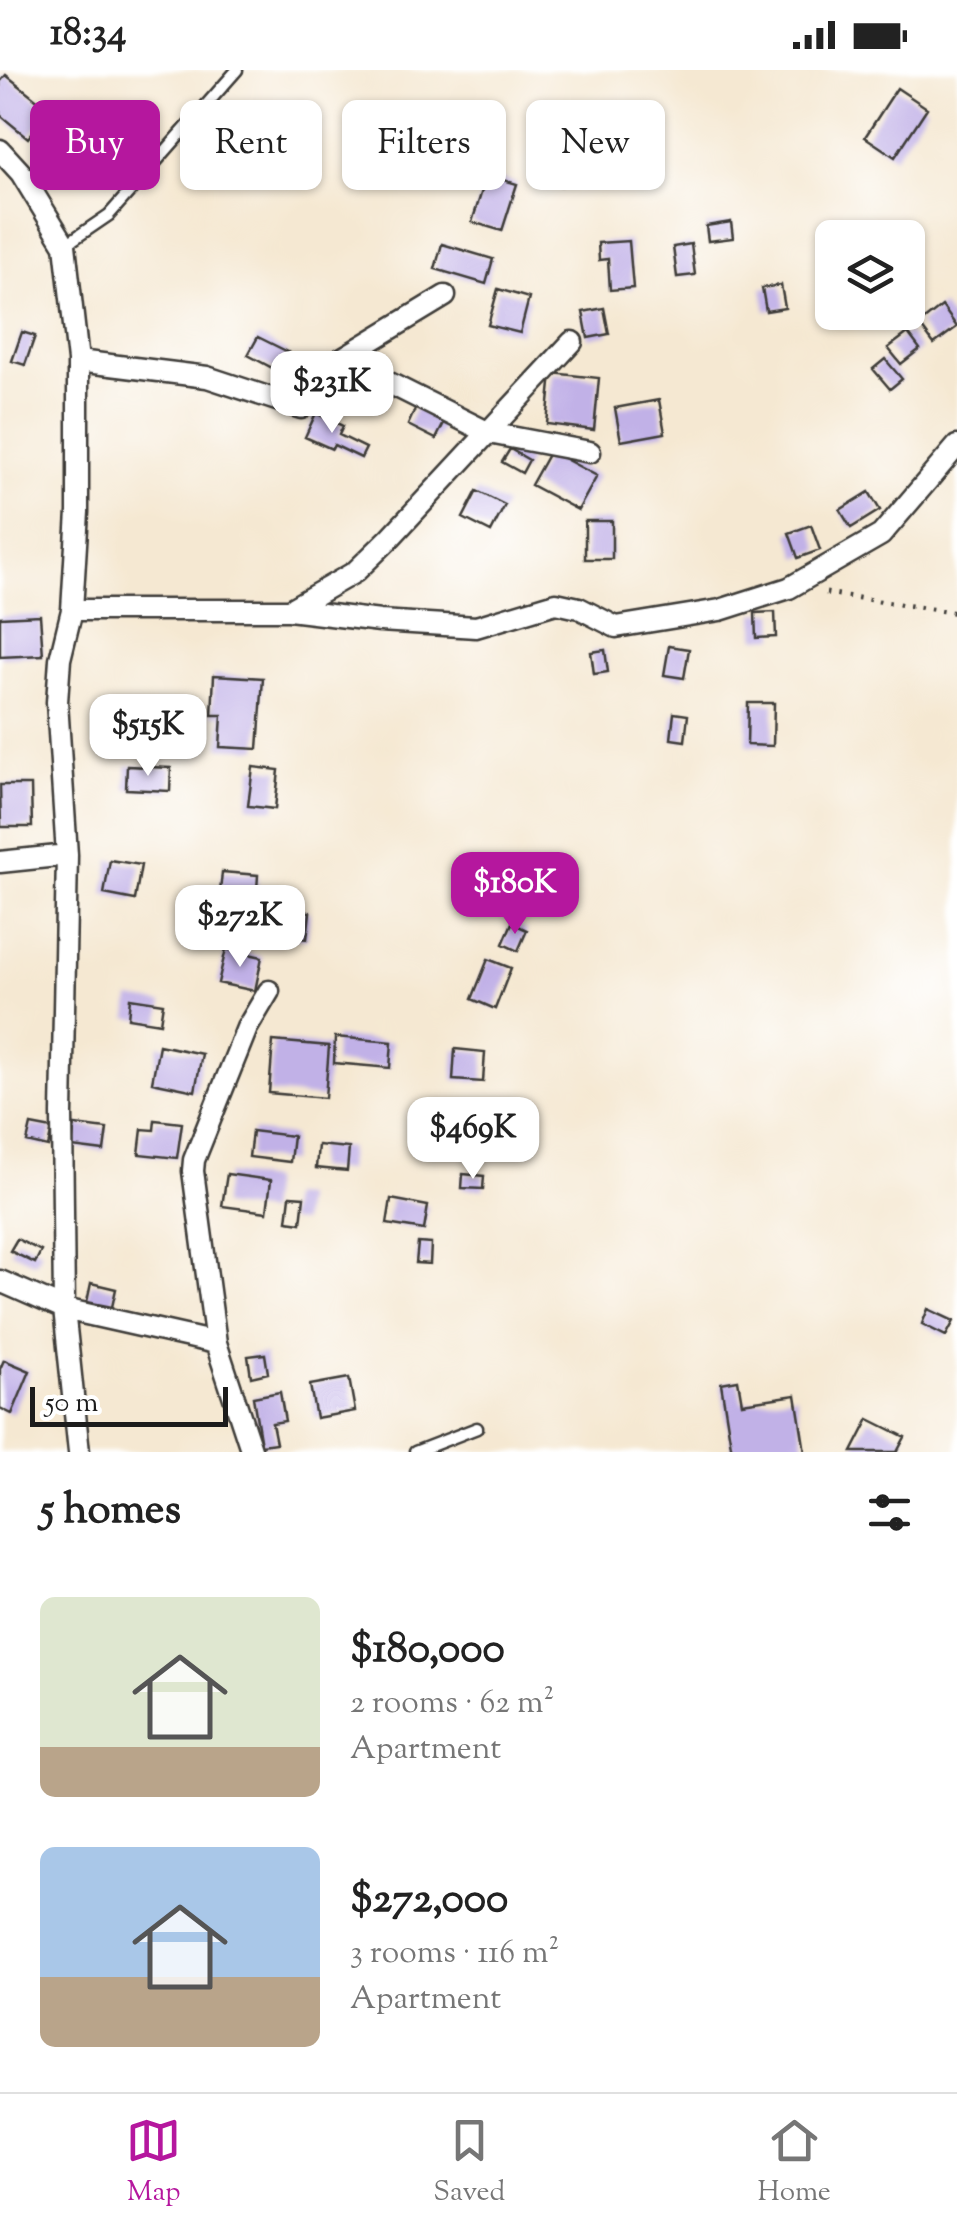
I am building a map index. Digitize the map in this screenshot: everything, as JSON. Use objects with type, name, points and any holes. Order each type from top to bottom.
[{"type":"street","points":[[0,150],[22,173],[65,246],[78,361],[78,512],[72,610],[60,659],[57,702],[67,855],[62,1114],[64,1309],[79,1452]]},
{"type":"street","points":[[78,361],[207,377],[300,408],[322,374],[341,358],[445,296]]},
{"type":"street","points":[[289,610],[355,572],[572,342]]},
{"type":"street","points":[[341,358],[488,433],[590,452]]},
{"type":"street","points":[[72,610],[289,610],[476,627],[556,603],[579,608],[616,626],[720,610],[789,588],[881,535],[957,446]]},
{"type":"street","points":[[0,862],[67,855]]},
{"type":"street","points":[[252,1452],[216,1343],[193,1171],[247,1028],[269,991]]},
{"type":"street","points":[[0,1282],[64,1309],[216,1343]]},
{"type":"lane","points":[[65,246],[109,215],[236,70]]},
{"type":"lane","points":[[415,1452],[478,1428]]},
{"type":"path","points":[[789,588],[957,612]]},
{"type":"building","points":[[6,75],[37,100],[30,100],[28,138],[0,115],[0,82]]},
{"type":"building","points":[[897,88],[927,108],[895,157],[865,137]]},
{"type":"building","points":[[506,181],[517,184],[502,231],[472,222],[482,190],[506,190]]},
{"type":"building","points":[[731,222],[733,238],[708,241],[706,226]]},
{"type":"building","points":[[629,241],[633,288],[610,290],[608,259],[599,260],[598,243]]},
{"type":"building","points":[[442,244],[493,259],[486,284],[435,269]]},
{"type":"building","points":[[691,244],[695,275],[677,277],[673,247]]},
{"type":"building","points":[[781,285],[785,308],[766,311],[762,288]]},
{"type":"building","points":[[498,289],[529,298],[520,333],[488,325]]},
{"type":"building","points":[[942,306],[957,327],[934,344],[924,330],[925,319]]},
{"type":"building","points":[[604,308],[609,334],[588,338],[583,312]]},
{"type":"building","points":[[22,332],[35,336],[25,365],[12,361]]},
{"type":"building","points":[[908,333],[920,349],[901,364],[888,348]]},
{"type":"building","points":[[258,337],[288,352],[278,371],[248,355]]},
{"type":"building","points":[[885,359],[902,379],[890,389],[873,369]]},
{"type":"building","points":[[552,373],[599,378],[594,430],[547,424]]},
{"type":"building","points":[[659,400],[665,433],[621,441],[615,408]]},
{"type":"building","points":[[417,405],[446,419],[436,439],[408,425]]},
{"type":"building","points":[[316,413],[343,426],[339,435],[366,448],[361,458],[305,437]]},
{"type":"building","points":[[510,449],[529,460],[522,473],[502,462]]},
{"type":"building","points":[[550,451],[597,476],[578,510],[531,485]]},
{"type":"building","points":[[477,491],[505,505],[491,532],[463,518]]},
{"type":"building","points":[[869,492],[880,510],[851,528],[840,510]]},
{"type":"building","points":[[585,521],[612,521],[612,559],[585,559]]},
{"type":"building","points":[[811,525],[820,550],[798,558],[789,533]]},
{"type":"building","points":[[775,612],[776,637],[756,638],[755,613]]},
{"type":"building","points":[[40,615],[43,655],[0,657],[0,617]]},
{"type":"building","points":[[669,646],[689,649],[684,678],[664,675]]},
{"type":"building","points":[[605,650],[608,672],[594,674],[591,652]]},
{"type":"building","points":[[214,675],[263,678],[258,749],[220,747],[222,715],[212,715]]},
{"type":"building","points":[[748,703],[774,703],[773,746],[747,745]]},
{"type":"building","points":[[674,713],[688,715],[685,741],[671,739]]},
{"type":"building","points":[[127,766],[171,768],[170,791],[126,789]]},
{"type":"building","points":[[253,767],[279,770],[275,809],[248,806]]},
{"type":"building","points":[[0,785],[31,785],[32,827],[1,827]]},
{"type":"building","points":[[110,860],[141,865],[135,900],[104,894]]},
{"type":"building","points":[[222,872],[258,875],[256,905],[219,902]]},
{"type":"building","points":[[289,909],[310,912],[307,939],[286,937]]},
{"type":"building","points":[[512,923],[527,930],[518,951],[503,944]]},
{"type":"building","points":[[226,949],[262,957],[255,991],[218,983]]},
{"type":"building","points":[[488,959],[511,968],[495,1009],[472,999]]},
{"type":"building","points":[[130,998],[163,1003],[160,1023],[128,1018]]},
{"type":"building","points":[[335,1037],[392,1042],[390,1068],[334,1063]]},
{"type":"building","points":[[273,1041],[329,1046],[325,1098],[269,1093]]},
{"type":"building","points":[[159,1045],[202,1054],[195,1091],[152,1082]]},
{"type":"building","points":[[455,1049],[485,1052],[483,1082],[453,1080]]},
{"type":"building","points":[[155,1120],[182,1123],[177,1158],[139,1154],[142,1129],[154,1130]]},
{"type":"building","points":[[31,1125],[52,1129],[48,1147],[27,1142]]},
{"type":"building","points":[[75,1125],[107,1129],[104,1151],[72,1147]]},
{"type":"building","points":[[252,1131],[293,1136],[290,1162],[249,1157]]},
{"type":"building","points":[[318,1145],[349,1148],[347,1171],[316,1168]]},
{"type":"building","points":[[227,1174],[271,1180],[267,1212],[222,1206]]},
{"type":"building","points":[[463,1174],[484,1176],[483,1189],[462,1188]]},
{"type":"building","points":[[290,1196],[304,1197],[301,1223],[287,1221]]},
{"type":"building","points":[[391,1199],[428,1206],[424,1230],[387,1224]]},
{"type":"building","points":[[17,1239],[41,1251],[35,1263],[10,1251]]},
{"type":"building","points":[[418,1243],[431,1244],[430,1264],[416,1263]]},
{"type":"building","points":[[91,1283],[116,1289],[112,1307],[87,1302]]},
{"type":"building","points":[[928,1309],[954,1321],[946,1336],[922,1324]]},
{"type":"building","points":[[265,1354],[268,1373],[251,1377],[248,1356]]},
{"type":"building","points":[[4,1360],[30,1371],[12,1414],[0,1408],[0,1369]]},
{"type":"building","points":[[349,1378],[355,1411],[316,1418],[310,1385]]},
{"type":"building","points":[[738,1380],[742,1403],[796,1395],[805,1452],[732,1452],[721,1383]]},
{"type":"building","points":[[280,1392],[285,1421],[272,1423],[276,1443],[261,1445],[253,1397]]},
{"type":"building","points":[[869,1419],[905,1437],[897,1452],[852,1452]]}]
